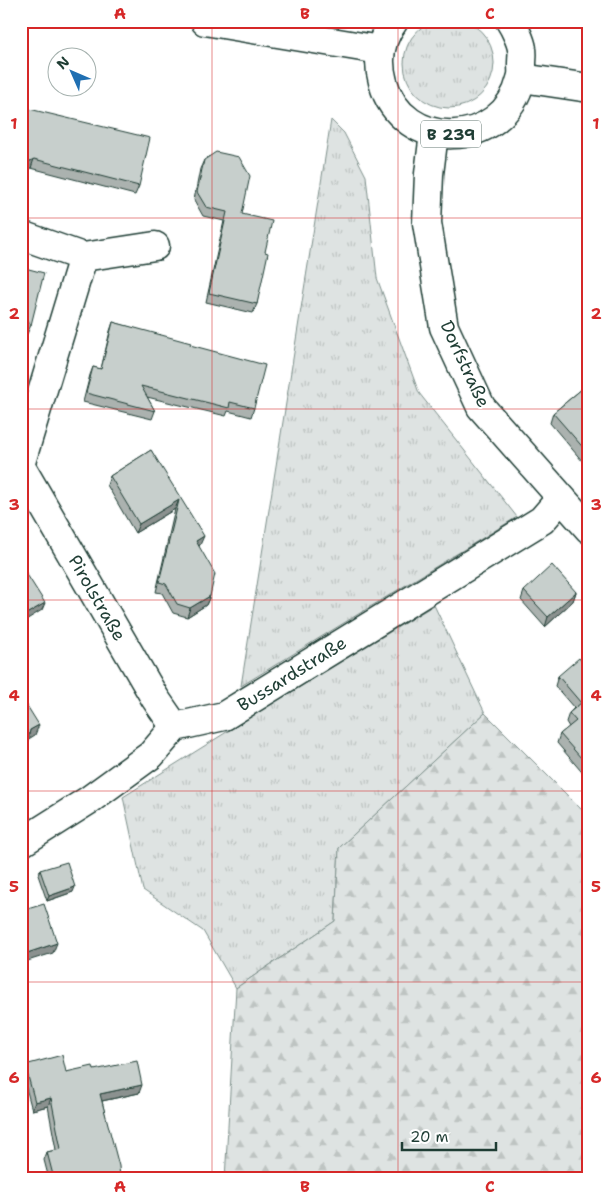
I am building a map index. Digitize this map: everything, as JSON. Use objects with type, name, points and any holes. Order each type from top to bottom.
[{"type":"street","points":[[205,21],[380,50]]},
{"type":"street","name":"B 239","points":[[394,21],[388,29],[380,50],[380,72],[386,93],[398,111],[414,125],[434,133],[457,135],[479,129],[499,117],[514,100],[522,78],[522,49],[510,21]]},
{"type":"street","points":[[522,78],[589,88]]},
{"type":"street","name":"Dorfstraße","points":[[434,133],[427,223],[444,327],[481,406],[589,529]]},
{"type":"street","points":[[21,235],[83,257],[155,246]]},
{"type":"street","points":[[21,462],[83,257]]},
{"type":"street","name":"Pirolstraße","points":[[21,467],[155,698],[175,727]]},
{"type":"street","name":"Bussardstraße","points":[[175,727],[224,716],[542,520],[561,498]]},
{"type":"street","points":[[21,843],[90,800],[151,755],[175,727]]},
{"type":"green space","points":[[449,18],[466,22],[481,31],[490,46],[494,63],[490,80],[481,95],[466,104],[449,108],[432,104],[417,95],[408,80],[404,63],[408,46],[417,31],[432,22]]},
{"type":"green space","points":[[331,120],[344,133],[366,176],[377,278],[419,393],[517,517],[241,686]]},
{"type":"green space","points":[[434,605],[485,713],[339,848],[335,921],[236,988],[203,931],[143,890],[123,797]]},
{"type":"green space","points":[[485,713],[589,817],[589,1179],[225,1179],[236,988],[335,921],[339,848]]},
{"type":"building","points":[[21,107],[150,138],[139,186],[34,159],[28,162],[21,160]]},
{"type":"building","points":[[216,152],[239,157],[250,176],[242,214],[272,221],[265,252],[268,253],[257,304],[209,293],[227,212],[206,207],[197,192],[204,160]]},
{"type":"building","points":[[21,267],[44,273],[31,325],[21,309]]},
{"type":"building","points":[[113,322],[265,365],[254,408],[230,402],[229,408],[141,386],[155,411],[86,393],[93,367],[101,369]]},
{"type":"building","points":[[589,383],[589,450],[587,452],[553,413]]},
{"type":"building","points":[[151,450],[204,536],[196,541],[215,574],[210,596],[190,608],[177,604],[166,584],[159,582],[179,500],[139,524],[110,476]]},
{"type":"building","points":[[21,565],[45,603],[21,617]]},
{"type":"building","points":[[552,565],[576,592],[548,617],[524,591]]},
{"type":"building","points":[[579,658],[589,670],[589,767],[560,734],[576,721],[569,713],[581,703],[558,676]]},
{"type":"building","points":[[21,696],[39,725],[30,730],[26,750],[21,753]]},
{"type":"building","points":[[67,862],[75,887],[49,896],[40,870]]},
{"type":"building","points":[[44,904],[57,943],[21,955],[21,911]]},
{"type":"building","points":[[62,1055],[66,1072],[93,1066],[94,1070],[137,1061],[142,1085],[100,1094],[119,1166],[120,1179],[54,1179],[47,1152],[61,1149],[51,1098],[35,1102],[25,1065]]}]
